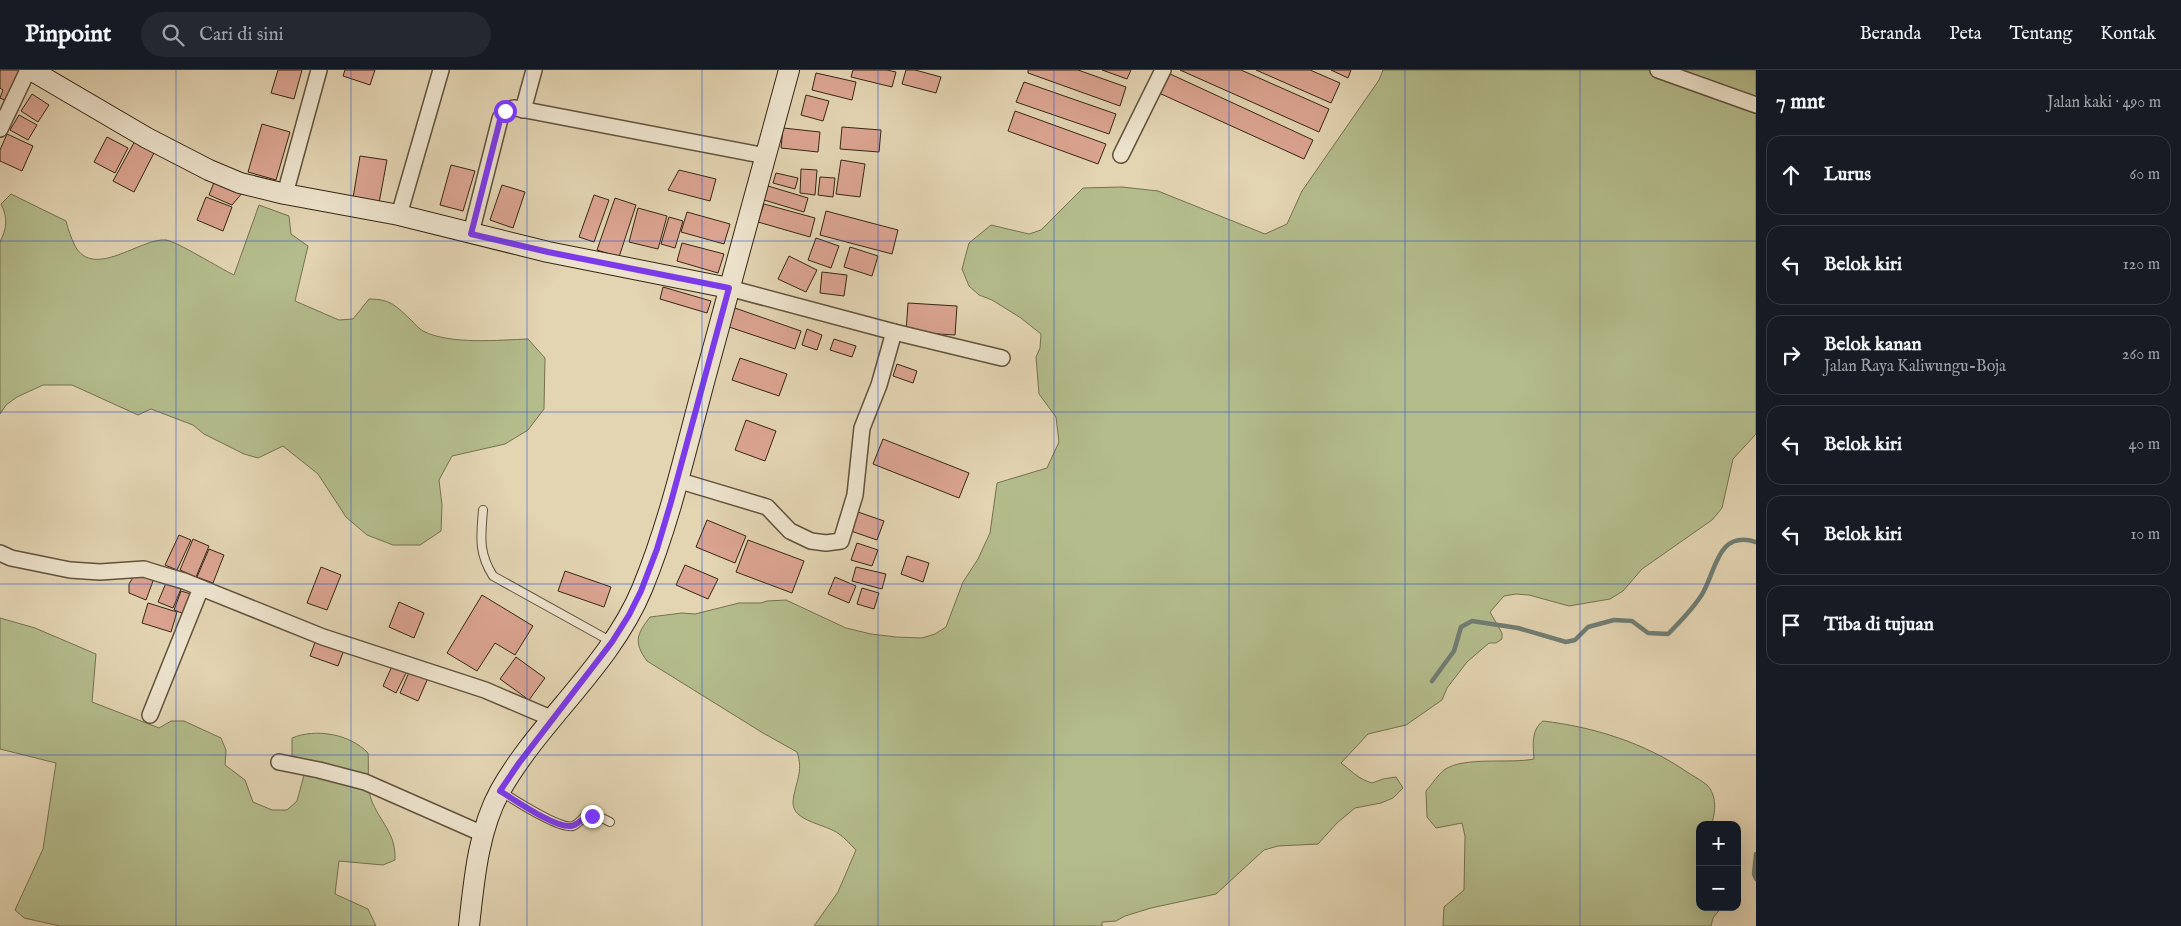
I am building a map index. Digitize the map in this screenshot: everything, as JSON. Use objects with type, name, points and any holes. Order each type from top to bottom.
[{"type":"main road","points":[[30,70],[147,138],[209,170],[240,183],[285,194],[399,215],[548,252],[729,288]]},
{"type":"main road","points":[[468,926],[483,834],[500,791],[519,763],[612,642],[641,591],[657,549],[789,70]]},
{"type":"street","points":[[0,129],[30,70]]},
{"type":"street","points":[[285,194],[319,70]]},
{"type":"street","points":[[399,215],[441,70]]},
{"type":"street","points":[[524,110],[534,70]]},
{"type":"street","points":[[1121,156],[1163,70]]},
{"type":"street","points":[[1658,70],[1756,105]]},
{"type":"street","points":[[471,234],[502,115],[509,109],[524,110],[766,156]]},
{"type":"street","points":[[729,288],[894,332],[1002,358]]},
{"type":"street","points":[[677,480],[767,507],[790,531],[812,541],[826,543],[841,541],[855,495],[862,428],[879,385],[894,332]]},
{"type":"street","points":[[0,553],[10,558],[76,571],[144,569],[201,588],[323,637],[485,690],[554,719]]},
{"type":"street","points":[[150,715],[201,588]]},
{"type":"street","points":[[279,762],[365,782],[483,834]]},
{"type":"lane","points":[[483,510],[481,550],[484,563],[492,576],[612,642]]},
{"type":"lane","points":[[500,791],[537,814],[568,826],[574,826],[585,816],[598,816],[610,822]]},
{"type":"green space","points":[[1383,70],[1756,70],[1756,434],[1733,459],[1722,508],[1712,520],[1642,569],[1623,591],[1610,599],[1569,606],[1529,595],[1516,594],[1504,596],[1490,612],[1502,633],[1502,639],[1496,643],[1489,643],[1467,662],[1447,688],[1442,700],[1406,725],[1368,734],[1341,763],[1359,777],[1372,783],[1396,777],[1403,788],[1393,798],[1381,803],[1355,808],[1337,823],[1318,844],[1278,846],[1264,850],[1216,894],[1151,908],[1125,916],[1116,921],[1102,922],[1102,926],[814,926],[838,892],[856,850],[839,834],[811,822],[798,814],[794,809],[793,802],[800,765],[797,752],[647,661],[638,643],[640,633],[646,623],[650,617],[682,613],[695,614],[739,603],[786,600],[846,628],[871,634],[922,638],[935,634],[946,627],[963,582],[978,559],[990,533],[997,483],[1047,468],[1059,442],[1056,417],[1039,394],[1036,357],[1040,348],[1041,334],[1021,318],[992,300],[979,295],[969,286],[962,269],[969,243],[991,225],[1029,234],[1041,230],[1083,188],[1122,187],[1158,191],[1265,234],[1287,224],[1302,191],[1379,80]]},
{"type":"green space","points":[[11,194],[66,221],[75,246],[83,255],[94,259],[105,259],[155,241],[166,240],[179,245],[234,275],[259,205],[289,216],[291,234],[308,246],[295,301],[339,320],[353,319],[369,299],[377,299],[397,307],[422,330],[434,335],[475,341],[528,339],[545,358],[544,409],[528,430],[505,444],[452,456],[439,480],[442,505],[441,531],[420,545],[393,545],[367,535],[346,517],[318,474],[283,446],[258,458],[244,454],[204,434],[193,425],[151,409],[138,415],[72,385],[43,385],[17,397],[6,405],[0,414],[0,242],[6,223],[1,204]]},
{"type":"green space","points":[[0,618],[35,628],[96,654],[92,702],[159,728],[171,721],[184,721],[221,738],[226,750],[225,765],[245,780],[253,802],[272,810],[287,810],[297,801],[304,775],[292,756],[292,738],[311,733],[322,733],[342,737],[361,746],[368,753],[371,799],[393,842],[395,860],[383,865],[339,861],[335,894],[368,909],[376,926],[60,926],[24,918],[15,910],[43,849],[56,763],[0,749]]},
{"type":"green space","points":[[1543,721],[1581,727],[1618,738],[1654,753],[1707,785],[1713,794],[1715,810],[1712,821],[1696,821],[1696,911],[1719,911],[1713,918],[1711,926],[1443,926],[1444,907],[1464,890],[1465,836],[1462,823],[1436,828],[1427,817],[1426,791],[1444,770],[1463,763],[1534,759],[1533,743],[1536,729]]},
{"type":"building","points":[[0,70],[18,70],[24,73],[9,102],[0,98],[3,90],[0,88]]},
{"type":"building","points":[[278,70],[302,70],[294,99],[271,93]]},
{"type":"building","points":[[345,70],[375,70],[370,85],[343,76]]},
{"type":"building","points":[[853,70],[887,70],[896,72],[892,87],[851,77]]},
{"type":"building","points":[[906,70],[915,70],[941,77],[936,93],[902,84]]},
{"type":"building","points":[[1028,70],[1078,70],[1126,87],[1120,106],[1028,73]]},
{"type":"building","points":[[1102,70],[1131,70],[1127,79]]},
{"type":"building","points":[[1180,70],[1241,70],[1329,109],[1319,132]]},
{"type":"building","points":[[1256,70],[1310,70],[1340,83],[1331,103]]},
{"type":"building","points":[[1331,70],[1351,70],[1348,78]]},
{"type":"building","points":[[816,73],[856,82],[852,100],[812,90]]},
{"type":"building","points":[[1168,73],[1313,140],[1304,159],[1159,93]]},
{"type":"building","points":[[1024,82],[1116,114],[1109,134],[1016,102]]},
{"type":"building","points":[[32,94],[49,105],[38,122],[21,111]]},
{"type":"building","points":[[806,95],[829,101],[823,121],[801,115]]},
{"type":"building","points":[[1015,111],[1106,144],[1098,164],[1008,131]]},
{"type":"building","points":[[19,115],[37,125],[28,140],[10,130]]},
{"type":"building","points":[[262,124],[290,132],[276,180],[248,172]]},
{"type":"building","points":[[842,127],[881,130],[879,152],[840,149]]},
{"type":"building","points":[[783,128],[820,132],[818,152],[781,148]]},
{"type":"building","points":[[7,134],[33,146],[22,171],[0,161],[0,150]]},
{"type":"building","points":[[107,137],[128,148],[115,173],[94,162]]},
{"type":"building","points":[[136,139],[156,149],[134,192],[113,181]]},
{"type":"building","points":[[360,156],[387,160],[379,203],[353,198]]},
{"type":"building","points":[[841,160],[865,164],[860,197],[836,194]]},
{"type":"building","points":[[451,165],[475,171],[463,211],[440,205]]},
{"type":"building","points":[[801,169],[817,170],[815,195],[800,193]]},
{"type":"building","points":[[679,170],[716,179],[710,201],[668,190]]},
{"type":"building","points":[[776,173],[798,178],[795,189],[773,183]]},
{"type":"building","points":[[820,177],[835,178],[833,197],[818,195]]},
{"type":"building","points":[[215,180],[243,192],[232,205],[209,195]]},
{"type":"building","points":[[502,185],[525,192],[513,228],[490,220]]},
{"type":"building","points":[[768,186],[808,198],[804,212],[764,200]]},
{"type":"building","points":[[594,195],[609,200],[594,242],[579,237]]},
{"type":"building","points":[[206,197],[232,207],[223,231],[197,220]]},
{"type":"building","points":[[615,198],[636,205],[619,257],[597,250]]},
{"type":"building","points":[[764,204],[815,218],[810,237],[758,222]]},
{"type":"building","points":[[638,208],[667,216],[658,249],[629,242]]},
{"type":"building","points":[[826,211],[898,230],[892,254],[820,235]]},
{"type":"building","points":[[687,212],[730,224],[724,244],[681,232]]},
{"type":"building","points":[[669,217],[683,221],[675,248],[661,244]]},
{"type":"building","points":[[816,238],[839,246],[831,268],[808,260]]},
{"type":"building","points":[[682,243],[724,254],[718,273],[677,261]]},
{"type":"building","points":[[850,247],[878,256],[872,276],[844,267]]},
{"type":"building","points":[[789,256],[817,270],[806,292],[778,279]]},
{"type":"building","points":[[822,272],[847,275],[844,296],[820,293]]},
{"type":"building","points":[[663,287],[711,301],[707,313],[660,299]]},
{"type":"building","points":[[908,303],[957,306],[955,335],[906,332]]},
{"type":"building","points":[[732,307],[801,331],[795,349],[726,326]]},
{"type":"building","points":[[807,329],[822,335],[817,350],[802,345]]},
{"type":"building","points":[[834,339],[856,346],[852,357],[830,350]]},
{"type":"building","points":[[740,358],[787,374],[779,396],[732,380]]},
{"type":"building","points":[[897,364],[917,371],[913,383],[893,376]]},
{"type":"building","points":[[746,420],[776,431],[765,461],[735,450]]},
{"type":"building","points":[[883,439],[969,473],[959,498],[873,464]]},
{"type":"building","points":[[858,512],[884,521],[877,540],[851,531]]},
{"type":"building","points":[[707,520],[746,536],[735,563],[696,547]]},
{"type":"building","points":[[179,535],[191,540],[177,570],[165,565]]},
{"type":"building","points":[[193,539],[209,546],[196,577],[180,570]]},
{"type":"building","points":[[748,540],[804,561],[792,593],[736,572]]},
{"type":"building","points":[[857,543],[878,550],[872,566],[851,560]]},
{"type":"building","points":[[209,549],[224,555],[213,583],[197,577]]},
{"type":"building","points":[[907,556],[929,563],[923,582],[901,574]]},
{"type":"building","points":[[685,565],[718,579],[708,599],[676,585]]},
{"type":"building","points":[[321,567],[341,575],[327,610],[307,603]]},
{"type":"building","points":[[856,567],[886,574],[882,589],[852,581]]},
{"type":"building","points":[[137,571],[146,572],[153,581],[146,600],[129,593],[129,584]]},
{"type":"building","points":[[565,571],[611,587],[604,607],[558,591]]},
{"type":"building","points":[[835,577],[856,586],[849,603],[828,594]]},
{"type":"building","points":[[166,583],[181,589],[173,608],[158,602]]},
{"type":"building","points":[[862,588],[879,593],[874,609],[857,604]]},
{"type":"building","points":[[181,591],[194,595],[187,615],[174,610]]},
{"type":"building","points":[[482,595],[533,626],[515,655],[495,643],[477,671],[447,653]]},
{"type":"building","points":[[399,602],[424,613],[414,638],[389,627]]},
{"type":"building","points":[[148,603],[177,612],[171,632],[142,623]]},
{"type":"building","points":[[317,637],[345,647],[338,666],[310,656]]},
{"type":"building","points":[[516,657],[545,678],[529,700],[500,679]]},
{"type":"building","points":[[393,664],[407,671],[396,693],[383,686]]},
{"type":"building","points":[[410,670],[428,678],[418,701],[400,693]]},
{"type":"waterway","points":[[1432,681],[1454,651],[1461,627],[1472,621],[1518,628],[1566,642],[1575,640],[1588,627],[1614,620],[1632,621],[1648,633],[1668,634],[1701,596],[1714,566],[1725,548],[1733,542],[1743,540],[1756,542]]},
{"type":"waterway","points":[[1756,854],[1754,874],[1756,879]]},
{"type":"route","points":[[505,111],[500,120],[471,234],[548,252],[644,269],[729,288],[671,502],[657,549],[641,591],[612,642],[519,763],[500,791],[537,814],[568,826],[574,826],[585,816],[592,816]]}]
